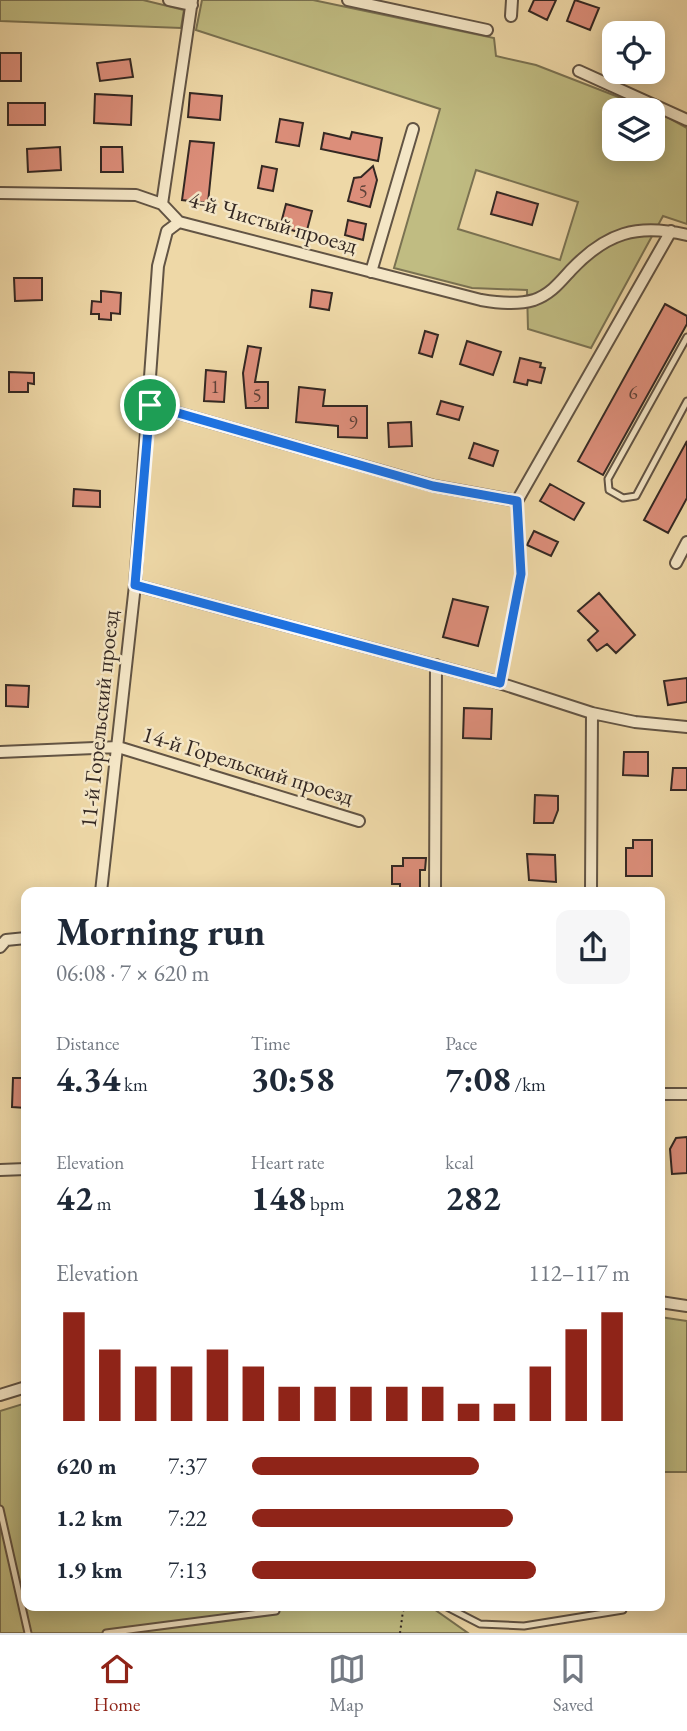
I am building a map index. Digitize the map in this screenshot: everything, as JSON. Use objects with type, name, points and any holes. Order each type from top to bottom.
[{"type":"street","points":[[162,204],[192,3],[169,0]]},
{"type":"street","points":[[348,0],[487,30]]},
{"type":"street","points":[[510,16],[512,0]]},
{"type":"street","points":[[579,71],[687,120]]},
{"type":"street","name":"4-й Чистый проезд","points":[[371,272],[413,129]]},
{"type":"street","name":"4-й Чистый проезд","points":[[0,193],[136,195],[162,204],[179,222],[481,300],[509,304],[535,299],[555,289],[590,251],[609,238],[631,231],[671,231],[687,235]]},
{"type":"street","name":"11-й Горельский проезд","points":[[102,887],[135,585],[158,266],[167,231],[179,222]]},
{"type":"street","points":[[150,405],[433,486],[517,501],[671,231]]},
{"type":"street","points":[[676,563],[687,542]]},
{"type":"street","points":[[135,585],[436,665],[592,713],[635,722],[687,727]]},
{"type":"street","points":[[435,887],[436,665]]},
{"type":"street","points":[[591,887],[592,713]]},
{"type":"street","name":"14-й Горельский проезд","points":[[0,752],[118,747],[359,821]]},
{"type":"street","points":[[0,947],[6,940],[21,939]]},
{"type":"street","points":[[665,1094],[687,1094]]},
{"type":"street","points":[[0,1170],[21,1169]]},
{"type":"street","points":[[665,1303],[687,1306]]},
{"type":"street","points":[[0,1395],[21,1389]]},
{"type":"lane","points":[[687,337],[608,479],[609,490],[623,498],[636,496],[687,401]]},
{"type":"lane","points":[[0,1508],[21,1602]]},
{"type":"lane","points":[[23,1611],[28,1633]]},
{"type":"lane","points":[[106,1633],[276,1611]]},
{"type":"lane","points":[[455,1611],[480,1624],[524,1626],[616,1611]]},
{"type":"path","points":[[500,683],[521,574],[517,501]]},
{"type":"path","points":[[400,1633],[403,1611]]},
{"type":"shaded area","points":[[0,0],[143,0],[184,10],[181,28],[0,21]]},
{"type":"shaded area","points":[[202,0],[313,0],[494,38],[496,56],[536,65],[621,98],[602,98],[602,161],[665,161],[665,116],[687,128],[687,224],[663,216],[591,348],[528,329],[527,290],[472,288],[394,268],[440,109],[196,30]],"holes":[[[476,170],[578,202],[560,260],[458,229]]]},
{"type":"shaded area","points":[[665,1318],[687,1321],[687,1472],[665,1472]]},
{"type":"shaded area","points":[[21,1405],[21,1611],[437,1611],[468,1633],[0,1633],[0,1411]]},
{"type":"building","points":[[534,0],[556,0],[547,20],[529,11]]},
{"type":"building","points":[[575,0],[599,8],[590,30],[567,21]]},
{"type":"building","points":[[0,53],[21,53],[21,81],[0,81]]},
{"type":"building","points":[[130,59],[133,77],[100,81],[97,63]]},
{"type":"building","points":[[190,93],[222,96],[220,120],[188,117]]},
{"type":"building","points":[[95,94],[132,96],[131,125],[94,123]]},
{"type":"building","points":[[8,103],[45,103],[45,125],[8,125]]},
{"type":"building","points":[[280,119],[303,123],[299,146],[276,142]]},
{"type":"building","points":[[352,132],[382,138],[378,161],[321,149],[324,133],[350,139]]},
{"type":"building","points":[[190,141],[214,143],[208,203],[182,200]]},
{"type":"building","points":[[60,147],[61,170],[28,172],[27,149]]},
{"type":"building","points":[[101,147],[122,147],[123,172],[101,172]]},
{"type":"building","points":[[262,166],[277,169],[273,191],[258,188]]},
{"type":"building","points":[[373,166],[377,180],[370,207],[348,201],[354,178],[361,177]]},
{"type":"building","points":[[497,192],[538,204],[532,225],[491,214]]},
{"type":"building","points":[[286,204],[312,211],[306,234],[280,227]]},
{"type":"building","points":[[348,220],[366,224],[363,240],[345,235]]},
{"type":"building","points":[[14,278],[42,278],[42,300],[15,301]]},
{"type":"building","points":[[312,290],[332,293],[329,310],[310,307]]},
{"type":"building","points":[[101,291],[121,293],[120,314],[111,313],[111,320],[99,319],[99,314],[91,314],[92,301],[101,302]]},
{"type":"building","points":[[665,304],[687,316],[687,324],[603,475],[578,461]]},
{"type":"building","points":[[425,331],[438,335],[432,357],[419,353]]},
{"type":"building","points":[[467,341],[501,352],[493,375],[460,364]]},
{"type":"building","points":[[248,346],[261,348],[255,382],[268,382],[268,408],[246,408],[243,373]]},
{"type":"building","points":[[520,358],[541,363],[540,367],[545,368],[541,383],[528,380],[527,385],[514,382]]},
{"type":"building","points":[[206,370],[226,372],[224,402],[204,401]]},
{"type":"building","points":[[9,372],[34,373],[34,384],[28,383],[28,392],[9,392]]},
{"type":"building","points":[[299,387],[325,390],[323,406],[367,406],[367,438],[338,437],[338,426],[296,422]]},
{"type":"building","points":[[441,401],[463,407],[459,420],[437,414]]},
{"type":"building","points":[[411,422],[412,446],[389,447],[388,423]]},
{"type":"building","points":[[687,441],[687,498],[668,533],[644,520]]},
{"type":"building","points":[[474,443],[498,451],[493,466],[469,458]]},
{"type":"building","points":[[550,484],[584,503],[574,520],[540,501]]},
{"type":"building","points":[[74,489],[100,491],[100,507],[73,506]]},
{"type":"building","points":[[534,531],[558,542],[551,556],[527,545]]},
{"type":"building","points":[[599,593],[635,635],[616,653],[607,644],[597,651],[588,640],[598,631],[578,611]]},
{"type":"building","points":[[453,599],[488,607],[478,646],[443,637]]},
{"type":"building","points":[[687,678],[687,702],[668,705],[664,681]]},
{"type":"building","points":[[6,685],[29,686],[28,707],[6,706]]},
{"type":"building","points":[[464,708],[492,709],[491,739],[463,738]]},
{"type":"building","points":[[624,752],[648,752],[648,776],[623,775]]},
{"type":"building","points":[[673,768],[687,768],[687,790],[671,790]]},
{"type":"building","points":[[535,795],[558,796],[558,810],[553,823],[534,823]]},
{"type":"building","points":[[633,840],[652,840],[652,876],[626,876],[626,848],[633,848]]},
{"type":"building","points":[[527,854],[555,855],[556,882],[529,880]]},
{"type":"building","points":[[403,858],[426,858],[425,870],[420,870],[420,887],[400,887],[400,884],[392,884],[392,866],[403,866]]},
{"type":"building","points":[[13,1078],[21,1078],[21,1108],[12,1107]]},
{"type":"building","points":[[687,1137],[687,1173],[672,1174],[670,1149],[676,1138]]},
{"type":"route","points":[[150,405],[433,486],[517,501],[521,574],[500,683],[135,585],[150,405]]}]
